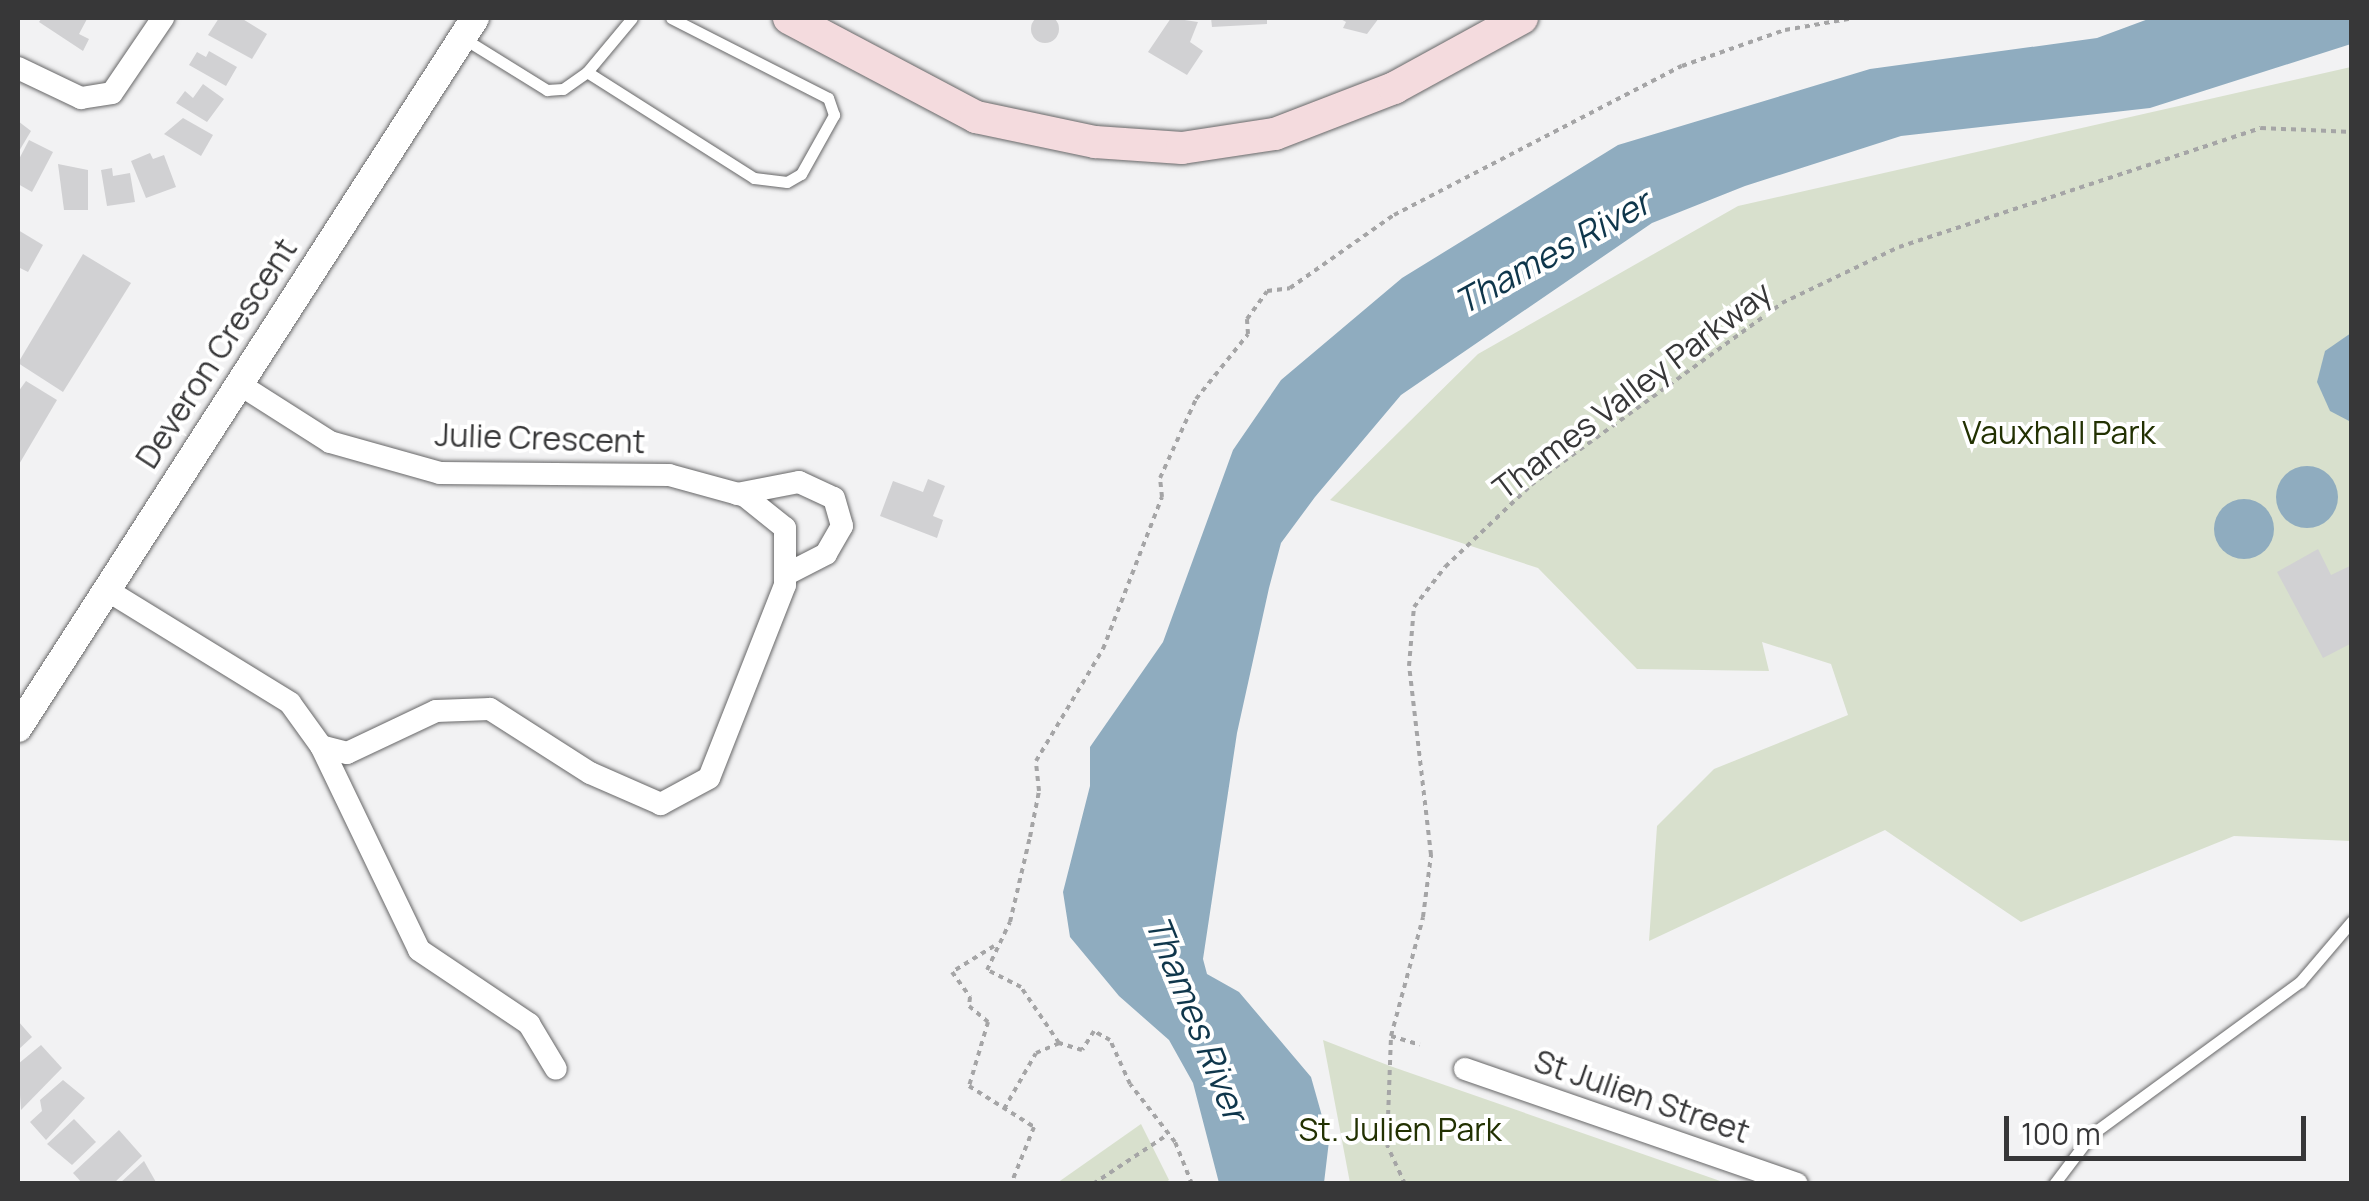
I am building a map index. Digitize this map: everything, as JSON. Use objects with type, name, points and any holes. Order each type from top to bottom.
[{"type":"main road","points":[[788,18],[976,118],[1095,142],[1182,148],[1292,128],[1394,88],[1522,18]]},
{"type":"street","points":[[18,68],[81,98],[112,93],[162,18]]},
{"type":"street","name":"Deveron Crescent","points":[[20,720],[469,28]]},
{"type":"street","name":"Julie Crescent","points":[[238,384],[330,442],[440,473],[669,474],[738,494],[785,528],[785,575],[709,778],[660,804],[590,773],[490,709],[436,711],[347,754],[322,746]]},
{"type":"street","name":"Julie Crescent","points":[[738,494],[799,482],[834,498],[842,526],[826,554],[785,575]]},
{"type":"street","points":[[105,589],[290,703],[322,746],[419,950],[529,1024],[556,1069]]},
{"type":"street","name":"St Julien Street","points":[[1465,1070],[1797,1184]]},
{"type":"lane","points":[[469,28],[547,90],[564,89],[587,72],[632,18]]},
{"type":"lane","points":[[587,72],[754,178],[787,182],[801,174],[834,115],[828,98],[671,18]]},
{"type":"lane","points":[[2054,1184],[2092,1134],[2300,982],[2352,922]]},
{"type":"path","points":[[1192,1184],[1174,1142],[1164,1137],[1110,1040],[1094,1031],[1082,1050],[1059,1043],[1022,987],[988,970],[1010,922],[1030,836],[1039,791],[1036,761],[1103,648],[1162,497],[1160,478],[1196,398],[1248,334],[1246,319],[1266,291],[1290,288],[1394,215],[1682,66],[1785,30],[1854,18]]},
{"type":"path","name":"Thames Valley Parkway","points":[[1404,1184],[1387,1145],[1391,1036],[1423,917],[1431,854],[1409,666],[1414,607],[1445,567],[1517,499],[1782,303],[1899,247],[2261,128],[2352,132]]},
{"type":"path","points":[[997,945],[952,972],[970,996],[969,1006],[988,1022],[969,1086],[1034,1127],[1012,1184]]},
{"type":"path","points":[[1391,1036],[1420,1045]]},
{"type":"path","points":[[1004,1109],[1036,1053],[1059,1043]]},
{"type":"path","points":[[1093,1184],[1164,1137]]},
{"type":"green space","name":"Vauxhall Park","points":[[2351,67],[2351,841],[2234,836],[2021,922],[1885,830],[1649,941],[1657,826],[1714,769],[1848,715],[1831,664],[1762,642],[1769,671],[1637,669],[1538,568],[1330,500],[1478,354],[1738,206]]},
{"type":"green space","name":"St. Julien Park","points":[[1323,1040],[1390,1066],[1726,1183],[1350,1183]]},
{"type":"green space","points":[[1141,1124],[1169,1180],[1165,1183],[1057,1183]]},
{"type":"water","name":"Thames River","points":[[2151,18],[2351,18],[2351,44],[2150,108],[1901,136],[1745,186],[1652,223],[1401,395],[1315,497],[1281,543],[1269,588],[1237,733],[1203,959],[1207,974],[1239,992],[1311,1077],[1329,1141],[1324,1183],[1219,1183],[1193,1083],[1169,1040],[1119,996],[1070,937],[1063,892],[1090,786],[1090,747],[1163,642],[1233,450],[1281,380],[1402,278],[1618,145],[1870,69],[2097,38]]},
{"type":"water","points":[[2351,333],[2351,422],[2330,411],[2317,382],[2325,351]]},
{"type":"water","points":[[2307,466],[2329,475],[2338,497],[2329,519],[2307,528],[2285,519],[2276,497],[2285,475]]},
{"type":"water","points":[[2244,499],[2265,508],[2274,529],[2265,550],[2244,559],[2223,550],[2214,529],[2223,508]]},
{"type":"building","points":[[1045,15],[1055,19],[1059,29],[1055,39],[1045,43],[1035,39],[1031,29],[1035,19]]},
{"type":"building","points":[[42,18],[87,19],[79,34],[89,39],[83,51],[39,22]]},
{"type":"building","points":[[219,18],[241,18],[267,34],[252,59],[208,35]]},
{"type":"building","points":[[1171,18],[1198,22],[1190,42],[1203,51],[1187,75],[1148,52]]},
{"type":"building","points":[[1211,18],[1267,18],[1267,24],[1212,27]]},
{"type":"building","points":[[1339,18],[1379,18],[1367,34],[1343,28],[1346,22]]},
{"type":"building","points":[[209,51],[237,67],[226,86],[189,65],[197,52],[206,57]]},
{"type":"building","points":[[203,84],[224,99],[207,122],[176,103],[185,91],[193,98]]},
{"type":"building","points":[[183,118],[213,135],[201,156],[164,134]]},
{"type":"building","points":[[18,121],[31,131],[18,153]]},
{"type":"building","points":[[29,140],[53,152],[32,192],[18,184],[18,161]]},
{"type":"building","points":[[150,153],[153,159],[164,155],[176,187],[146,198],[131,161]]},
{"type":"building","points":[[58,164],[88,170],[88,210],[64,210]]},
{"type":"building","points":[[112,168],[113,176],[130,173],[135,202],[107,206],[101,170]]},
{"type":"building","points":[[18,230],[43,245],[28,272],[18,267]]},
{"type":"building","points":[[83,254],[131,283],[63,392],[18,363]]},
{"type":"building","points":[[26,381],[57,400],[18,466],[18,392]]},
{"type":"building","points":[[928,479],[945,486],[933,516],[943,520],[937,538],[880,516],[893,481],[923,492]]},
{"type":"building","points":[[2318,549],[2331,575],[2352,565],[2352,643],[2323,658],[2277,572]]},
{"type":"building","points":[[18,1021],[32,1037],[18,1050]]},
{"type":"building","points":[[41,1045],[62,1068],[21,1110],[18,1064]]},
{"type":"building","points":[[63,1080],[85,1098],[46,1140],[30,1122],[42,1111],[40,1100]]},
{"type":"building","points":[[74,1119],[96,1142],[72,1165],[47,1144]]},
{"type":"building","points":[[119,1130],[142,1156],[113,1184],[83,1184],[73,1173]]},
{"type":"building","points":[[144,1161],[157,1184],[119,1184]]}]
